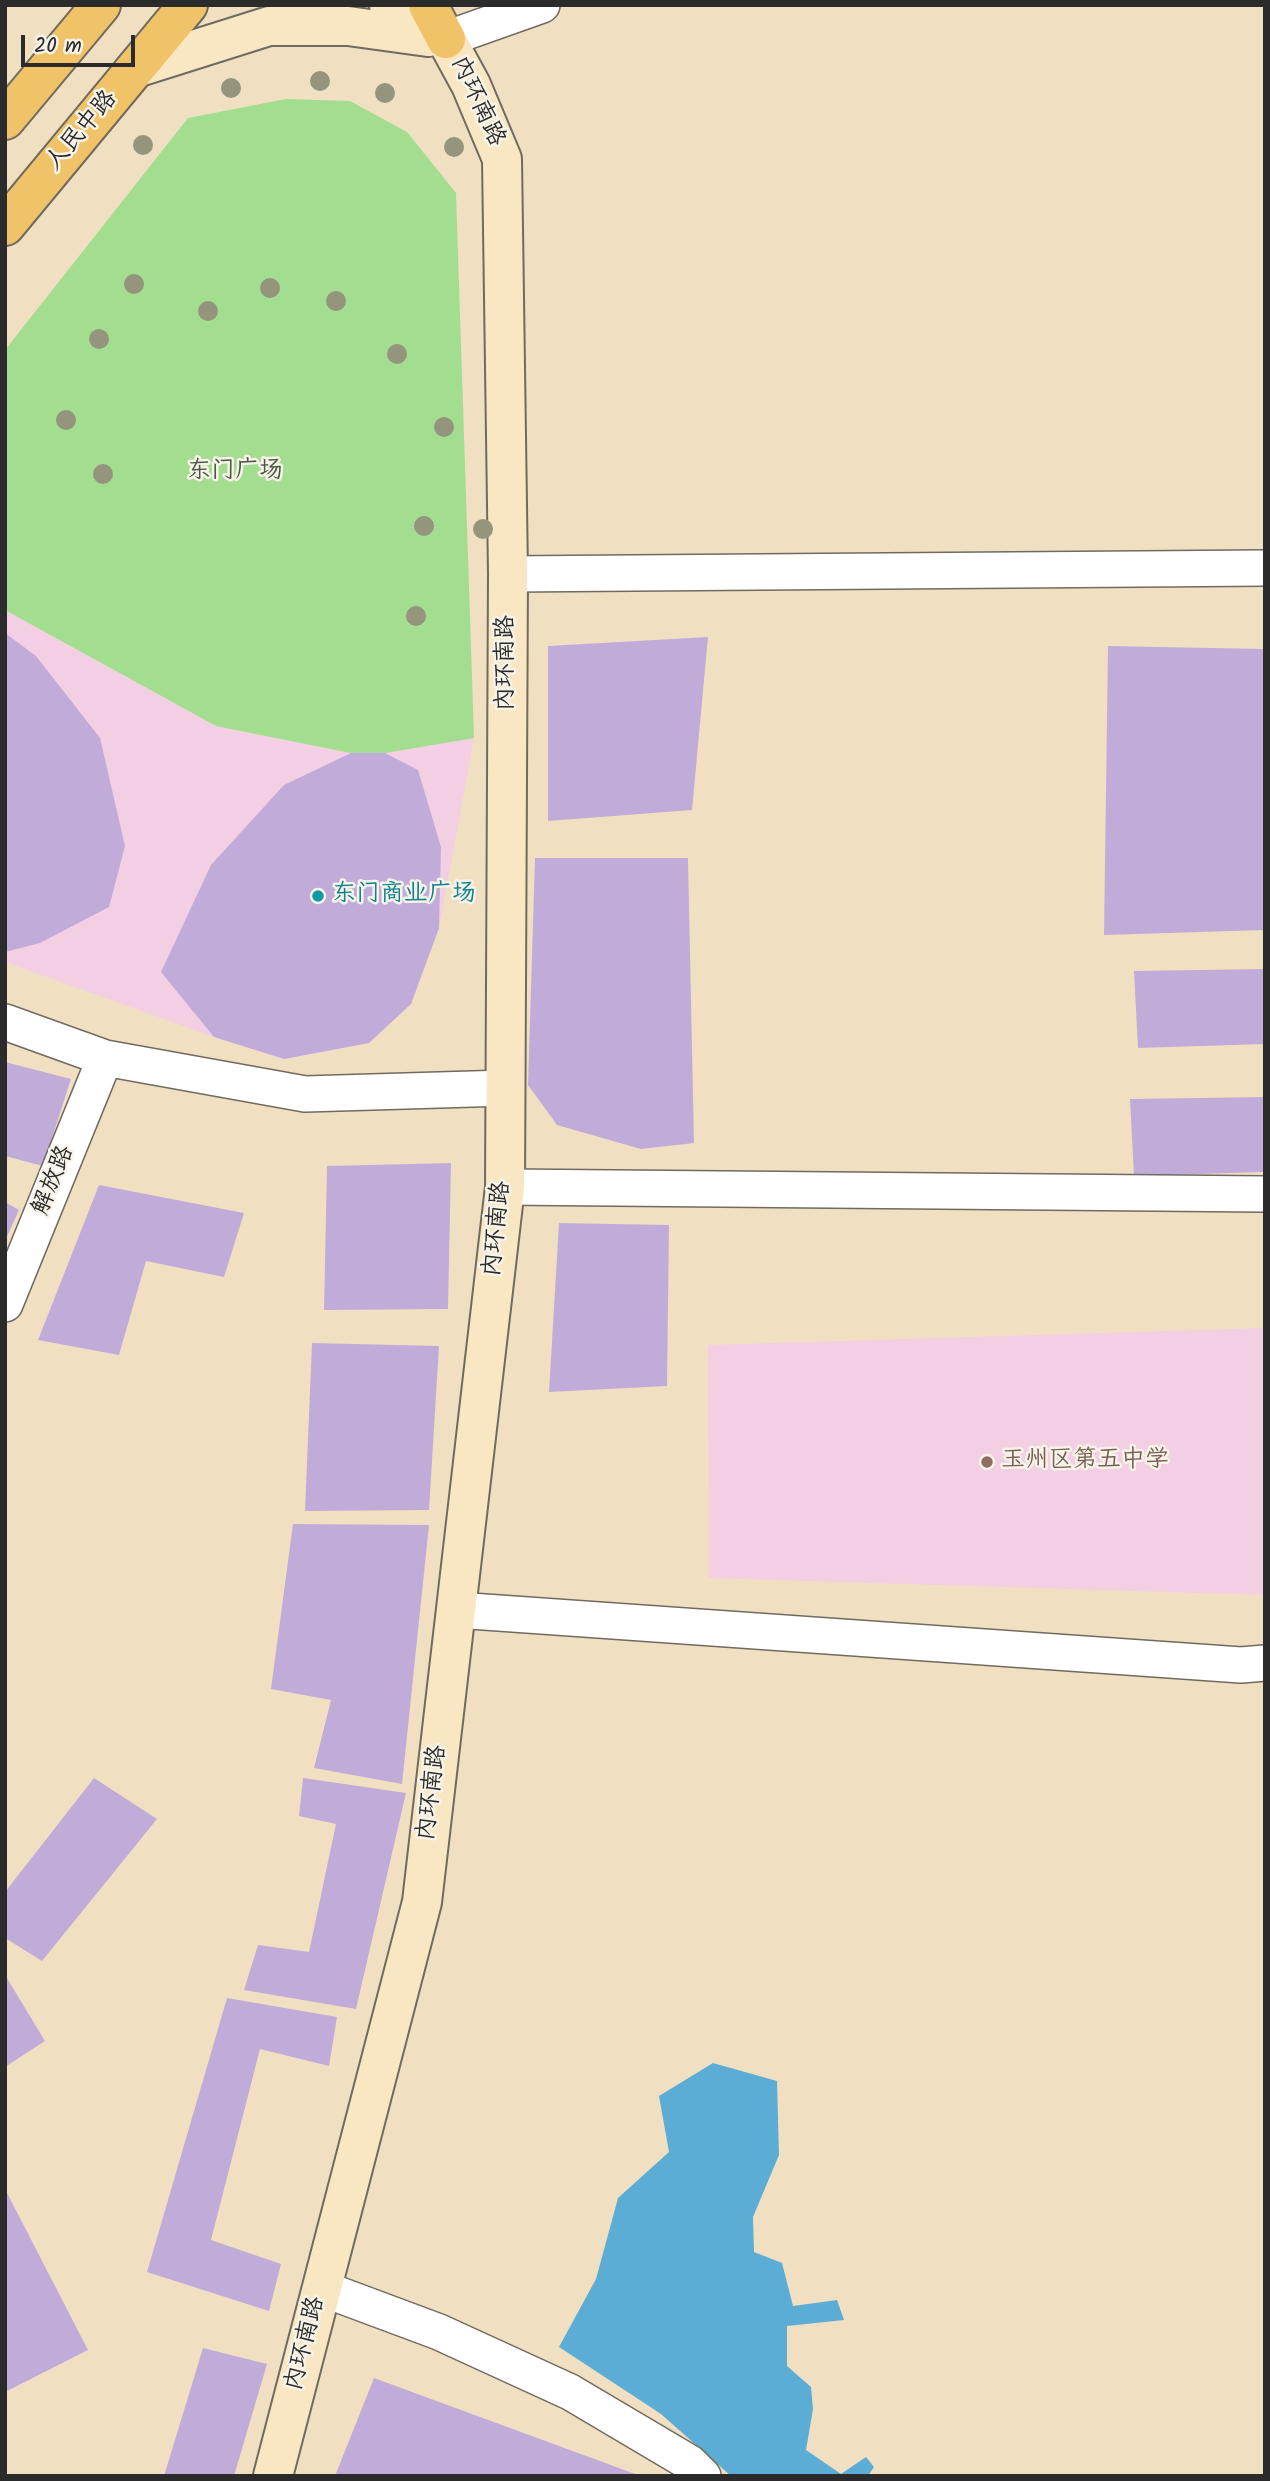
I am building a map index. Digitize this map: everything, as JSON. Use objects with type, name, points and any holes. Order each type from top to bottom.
[{"type":"main road","points":[[5,120],[101,5]]},
{"type":"main road","name":"人民中路","points":[[5,226],[188,5]]},
{"type":"main road","name":"内环南路","points":[[273,2476],[422,1902],[505,1186],[508,574],[502,159],[471,85],[446,39],[389,5]]},
{"type":"main road","points":[[428,5],[446,39]]},
{"type":"main road","points":[[136,68],[269,26],[348,26],[446,39]]},
{"type":"street","points":[[446,39],[542,5]]},
{"type":"street","points":[[508,574],[1265,568]]},
{"type":"street","points":[[5,1022],[105,1058],[305,1094],[506,1088]]},
{"type":"street","name":"解放路","points":[[5,1304],[105,1058]]},
{"type":"street","points":[[505,1186],[1265,1194]]},
{"type":"street","points":[[456,1610],[1241,1665],[1265,1663]]},
{"type":"street","points":[[321,2288],[439,2332],[570,2392],[690,2463],[703,2476]]},
{"type":"shaded area","points":[[5,610],[216,726],[385,753],[474,738],[439,928],[411,1004],[369,1043],[284,1059],[214,1037],[5,962]]},
{"type":"shaded area","name":"玉州区第五中学","points":[[1265,1328],[1265,1595],[709,1578],[708,1345]]},
{"type":"green space","name":"东门广场","points":[[286,99],[350,101],[407,132],[456,193],[474,738],[385,753],[351,753],[216,726],[5,610],[5,350],[188,118]]},
{"type":"water","points":[[713,2063],[777,2081],[779,2155],[753,2217],[754,2252],[782,2263],[793,2306],[837,2300],[844,2320],[787,2326],[787,2366],[811,2387],[813,2409],[806,2450],[841,2474],[866,2457],[874,2467],[868,2476],[731,2476],[661,2414],[559,2347],[596,2279],[618,2198],[669,2152],[659,2096]]},
{"type":"building","points":[[5,633],[36,656],[100,738],[125,846],[109,907],[40,943],[5,952]]},
{"type":"building","points":[[708,637],[692,810],[548,821],[548,646]]},
{"type":"building","points":[[1108,646],[1265,649],[1265,930],[1104,935]]},
{"type":"building","name":"东门商业广场","points":[[351,753],[385,753],[418,770],[441,847],[439,928],[411,1004],[369,1043],[284,1059],[214,1037],[161,972],[211,865],[284,785]]},
{"type":"building","points":[[535,858],[688,858],[694,1143],[641,1149],[557,1125],[528,1085]]},
{"type":"building","points":[[1265,969],[1265,1044],[1138,1048],[1134,971]]},
{"type":"building","points":[[5,1062],[71,1079],[43,1166],[5,1156]]},
{"type":"building","points":[[1265,1097],[1265,1172],[1134,1176],[1130,1099]]},
{"type":"building","points":[[451,1163],[448,1309],[324,1310],[327,1166]]},
{"type":"building","points":[[99,1185],[244,1213],[224,1277],[146,1261],[119,1355],[38,1340]]},
{"type":"building","points":[[5,1202],[19,1210],[5,1241]]},
{"type":"building","points":[[559,1223],[669,1225],[667,1386],[549,1392]]},
{"type":"building","points":[[312,1343],[439,1346],[429,1510],[305,1511]]},
{"type":"building","points":[[293,1524],[429,1525],[402,1784],[314,1768],[331,1700],[271,1689]]},
{"type":"building","points":[[94,1778],[157,1819],[42,1961],[5,1938],[5,1892]]},
{"type":"building","points":[[303,1778],[406,1793],[356,2009],[244,1990],[258,1945],[309,1952],[336,1824],[299,1816]]},
{"type":"building","points":[[5,1975],[45,2041],[5,2067]]},
{"type":"building","points":[[227,1998],[337,2017],[329,2066],[260,2049],[211,2240],[281,2264],[269,2311],[147,2272]]},
{"type":"building","points":[[5,2189],[88,2350],[5,2392]]},
{"type":"building","points":[[203,2348],[267,2364],[234,2476],[164,2476]]},
{"type":"building","points":[[374,2378],[638,2475],[638,2476],[335,2476]]},
{"type":"place","name":"东门商业广场","points":[[318,896]]},
{"type":"place","name":"玉州区第五中学","points":[[987,1462]]}]
